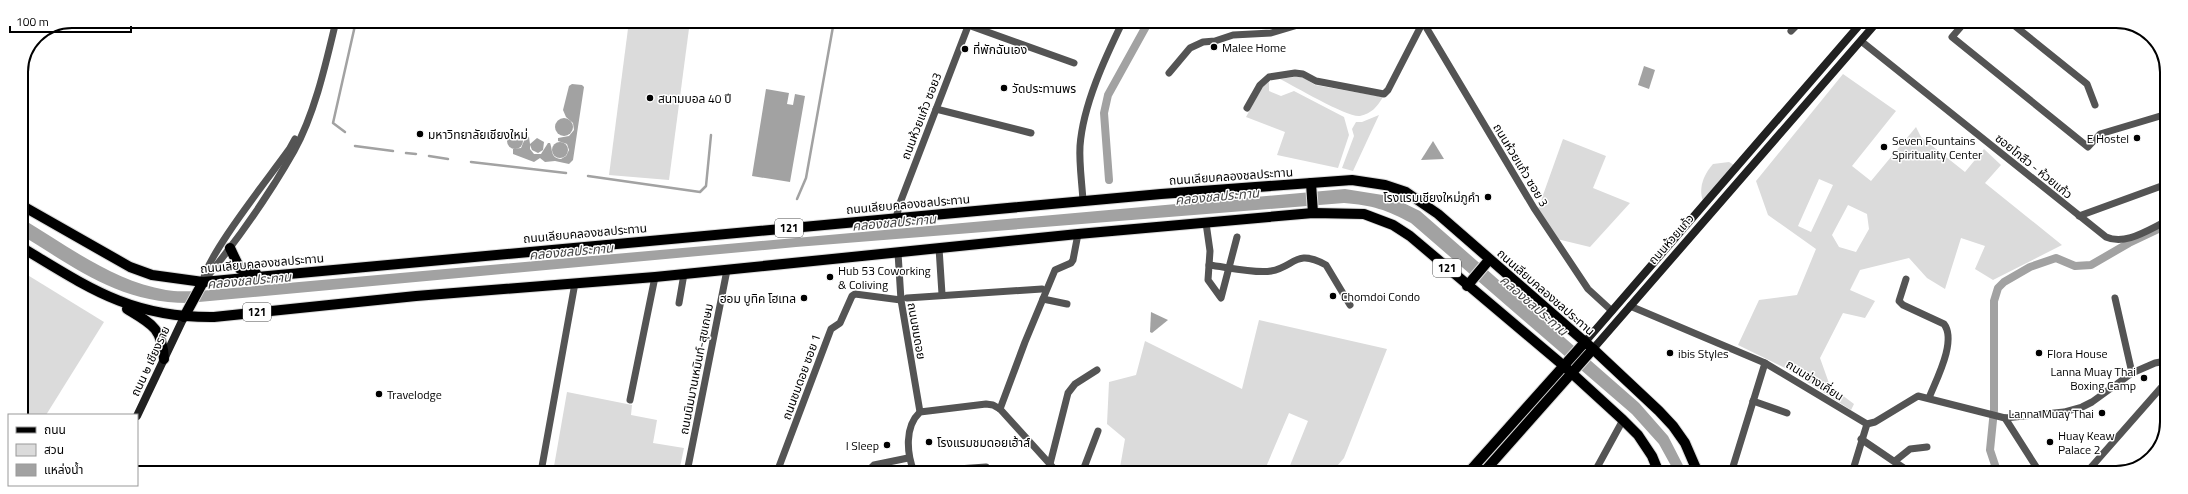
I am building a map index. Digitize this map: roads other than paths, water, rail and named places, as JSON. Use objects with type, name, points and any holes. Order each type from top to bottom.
[{"type":"main road","name":"ถนนห้วยแก้ว","points":[[1589,345],[1612,311],[1857,28]]},
{"type":"main road","name":"ถนนห้วยแก้ว","points":[[1489,466],[1567,370],[1589,345],[1630,306],[1872,28]]},
{"type":"main road","points":[[1852,33],[1861,40]]},
{"type":"main road","name":"ถนนเลียบคลองชลประทาน","points":[[28,209],[130,267],[152,275],[202,284],[270,275],[1082,201],[1311,186],[1352,180],[1385,185],[1406,192],[1438,214],[1487,263],[1589,345],[1674,426],[1685,443],[1695,466]]},
{"type":"main road","points":[[1311,186],[1313,210]]},
{"type":"main road","name":"121","points":[[28,251],[90,289],[134,308],[184,317],[214,317],[416,296],[727,270],[1078,234],[1206,223],[1313,210],[1347,212],[1380,218],[1410,236],[1470,283],[1623,420],[1642,440],[1656,466]]},
{"type":"main road","points":[[230,248],[240,269],[270,275]]},
{"type":"main road","points":[[1470,283],[1487,263]]},
{"type":"main road","points":[[184,317],[202,284]]},
{"type":"main road","points":[[112,299],[152,324],[159,333],[163,343],[164,360]]},
{"type":"main road","name":"ถนน ๒ เชียงราย","points":[[138,414],[184,317]]},
{"type":"main road","name":"ถนนห้วยแก้ว","points":[[1475,466],[1567,370]]},
{"type":"street","points":[[202,284],[230,248],[295,150],[320,86],[333,28]]},
{"type":"street","points":[[202,284],[203,274],[215,253],[290,148],[310,105],[333,28]]},
{"type":"street","name":"ถนนห้วยแก้ว ซอย3","points":[[896,218],[900,203],[967,28]]},
{"type":"street","points":[[982,28],[1074,63]]},
{"type":"street","points":[[1082,201],[1080,146],[1086,117],[1102,64],[1120,28]]},
{"type":"street","points":[[1169,73],[1190,48],[1203,42],[1215,41],[1233,35],[1271,33],[1288,28]]},
{"type":"street","points":[[1247,108],[1260,85],[1269,78],[1295,72],[1303,74],[1316,81],[1384,94],[1388,90],[1420,28]]},
{"type":"street","name":"ถนนห้วยแก้ว ซอย 3","points":[[1427,28],[1534,208],[1588,289],[1612,311]]},
{"type":"street","points":[[1792,31],[1795,28]]},
{"type":"street","points":[[1960,28],[1952,37],[2088,147],[2100,134],[2160,116]]},
{"type":"street","points":[[2017,28],[2087,84],[2095,105]]},
{"type":"street","name":"ซอยโกสึว - ห้วยแก้ว","points":[[1861,40],[2106,238],[2118,240],[2130,238],[2160,224]]},
{"type":"street","points":[[936,109],[1031,133]]},
{"type":"street","points":[[2079,216],[2160,187]]},
{"type":"street","points":[[1206,223],[1209,238],[1208,280],[1221,298],[1231,267],[1237,237]]},
{"type":"street","points":[[1000,409],[1055,270],[1071,263],[1073,260],[1078,234]]},
{"type":"street","points":[[939,248],[942,294]]},
{"type":"street","name":"ถนนชมดอย","points":[[898,253],[920,412]]},
{"type":"street","points":[[1209,265],[1272,271],[1301,258],[1320,262],[1326,265],[1350,305]]},
{"type":"street","name":"ถนนนิมมานเหมินท์-สุขเกษม","points":[[688,466],[727,270]]},
{"type":"street","points":[[679,303],[684,274]]},
{"type":"street","points":[[630,400],[655,277]]},
{"type":"street","points":[[1906,279],[1899,301],[1902,305],[1944,324],[1948,330],[1948,347],[1929,398]]},
{"type":"street","points":[[542,466],[575,283]]},
{"type":"street","points":[[904,299],[942,294],[1042,289]]},
{"type":"street","name":"ถนนชมดอย ซอย 1","points":[[779,466],[831,329],[840,323],[852,296],[855,294],[904,299]]},
{"type":"street","points":[[2114,298],[2132,373]]},
{"type":"street","points":[[1043,300],[1067,304]]},
{"type":"street","name":"ถนนช่างเคี่ยน","points":[[1630,306],[1765,363],[1867,424]]},
{"type":"street","points":[[1854,466],[1860,439],[1867,424],[1875,422],[1918,396],[2005,418],[2049,414],[2082,407],[2092,402],[2132,373],[2155,362],[2160,362]]},
{"type":"street","points":[[1733,466],[1765,363]]},
{"type":"street","points":[[1050,464],[1068,393],[1075,384],[1097,370]]},
{"type":"street","points":[[2092,466],[2160,389]]},
{"type":"street","points":[[1753,401],[1787,413]]},
{"type":"street","points":[[911,466],[908,458],[910,429],[915,417],[920,412],[986,404],[993,405],[1000,409],[1050,464]]},
{"type":"street","points":[[2005,418],[2036,466]]},
{"type":"street","points":[[1598,466],[1623,420]]},
{"type":"street","points":[[1084,466],[1098,431]]},
{"type":"street","points":[[1860,439],[1903,466]]},
{"type":"street","points":[[1895,461],[1910,449],[1927,447]]},
{"type":"street","points":[[873,466],[908,458]]},
{"type":"water","points":[[1644,66],[1655,70],[1649,89],[1638,85]]},
{"type":"water","points":[[572,84],[582,85],[584,87],[573,160],[569,164],[555,161],[545,162],[540,158],[534,162],[513,154],[513,149],[521,148],[526,136],[529,137],[530,144],[537,138],[544,142],[543,150],[538,153],[532,150],[530,145],[530,149],[534,154],[541,154],[548,143],[550,143],[552,153],[555,157],[561,159],[566,156],[569,150],[567,144],[558,141],[558,138],[569,136],[574,130],[573,123],[566,117],[563,110],[569,86]]},
{"type":"water","points":[[766,89],[789,93],[787,104],[793,105],[795,94],[805,96],[790,182],[752,176]]},
{"type":"water","points":[[564,118],[570,121],[573,127],[570,133],[564,136],[558,133],[555,127],[558,121]]},
{"type":"water","points":[[515,133],[522,138],[523,141],[518,148],[515,149],[508,144],[507,141],[512,134]]},
{"type":"water","points":[[1433,141],[1444,159],[1421,160]]},
{"type":"water","points":[[560,142],[566,144],[568,150],[566,156],[560,158],[554,156],[552,150],[554,144]]},
{"type":"water","points":[[1345,189],[1389,196],[1420,211],[1639,403],[1668,436],[1683,466],[1671,466],[1659,444],[1632,414],[1411,223],[1387,211],[1363,205],[1344,203],[796,247],[188,303],[141,297],[100,282],[28,239],[28,222],[90,261],[127,279],[166,290],[199,291]]},
{"type":"water","points":[[1151,312],[1168,320],[1152,333],[1150,332]]},
{"type":"waterway","points":[[345,132],[333,123],[354,28]]},
{"type":"waterway","points":[[797,199],[806,178],[833,28]]},
{"type":"waterway","points":[[1109,180],[1104,113],[1108,95],[1145,28]]},
{"type":"waterway","points":[[588,176],[700,192],[706,186],[711,135]]},
{"type":"waterway","points":[[355,146],[393,151]]},
{"type":"waterway","points":[[406,153],[416,154]]},
{"type":"waterway","points":[[429,156],[448,159]]},
{"type":"waterway","points":[[471,162],[566,173]]},
{"type":"waterway","points":[[1995,466],[1990,450],[1994,410],[1994,301],[1998,288],[2004,282],[2030,267],[2056,258],[2075,266],[2091,265],[2129,243],[2160,228]]},
{"type":"place","name":"Malee Home","points":[[1214,47]]},
{"type":"place","name":"ที่พักฉันเอง","points":[[965,49]]},
{"type":"place","name":"วัดประทานพร","points":[[1004,88]]},
{"type":"place","name":"สนามบอล 40 ปี","points":[[650,98]]},
{"type":"place","name":"มหาวิทยาลัยเชียงใหม่","points":[[420,134]]},
{"type":"place","name":"E Hostel","points":[[2137,138]]},
{"type":"place","name":"Seven Fountains Spirituality Center","points":[[1884,147]]},
{"type":"place","name":"โรงแรมเชียงใหม่ภูคำ","points":[[1488,197]]},
{"type":"place","name":"Hub 53 Coworking & Coliving","points":[[830,277]]},
{"type":"place","name":"Chomdoi Condo","points":[[1333,296]]},
{"type":"place","name":"ฮอม บูทิค โฮเทล","points":[[804,298]]},
{"type":"place","name":"ibis Styles","points":[[1670,353]]},
{"type":"place","name":"Flora House","points":[[2039,353]]},
{"type":"place","name":"Lanna Muay Thai Boxing Camp","points":[[2144,378]]},
{"type":"place","name":"Travelodge","points":[[379,394]]},
{"type":"place","name":"Lanna Muay Thai","points":[[2102,413]]},
{"type":"place","name":"โรงแรมชมดอยเฮ้าส์","points":[[929,442]]},
{"type":"place","name":"Huay Keaw Palace 2","points":[[2050,442]]},
{"type":"place","name":"I Sleep","points":[[887,445]]},
{"type":"water label","name":"คลองชลประทาน","points":[[1217,196]]},
{"type":"water label","name":"คลองชลประทาน","points":[[894,222]]},
{"type":"water label","name":"คลองชลประทาน","points":[[571,251]]},
{"type":"water label","name":"คลองชลประทาน","points":[[249,280]]},
{"type":"water label","name":"คลองชลประทาน","points":[[1534,305]]}]
